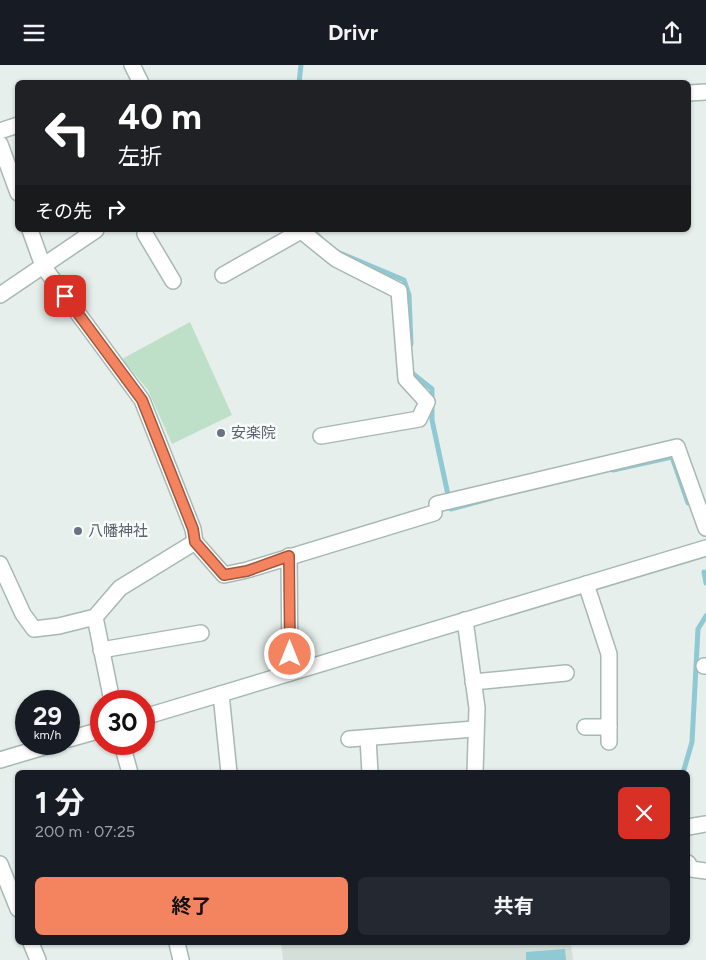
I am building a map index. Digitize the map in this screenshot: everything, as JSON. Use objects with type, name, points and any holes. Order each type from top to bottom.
[{"type":"street","points":[[132,65],[140,80]]},
{"type":"street","points":[[691,93],[706,92]]},
{"type":"street","points":[[0,131],[15,126]]},
{"type":"street","points":[[0,143],[15,185]]},
{"type":"street","points":[[31,232],[43,266],[142,400],[193,529],[195,542],[224,575],[247,571],[443,505],[677,447],[706,528]]},
{"type":"street","points":[[0,295],[93,232]]},
{"type":"street","points":[[148,232],[173,281]]},
{"type":"street","points":[[222,274],[297,232]]},
{"type":"street","points":[[303,232],[336,259],[399,291],[406,379],[427,402],[419,419],[321,436]]},
{"type":"street","points":[[0,564],[24,614],[34,629],[59,627],[95,617],[120,588],[195,542]]},
{"type":"street","points":[[155,714],[706,549]]},
{"type":"street","points":[[289,556],[290,673]]},
{"type":"street","points":[[585,727],[609,734],[609,654],[586,584]]},
{"type":"street","points":[[95,617],[110,690]]},
{"type":"street","points":[[466,620],[477,708],[474,729],[475,770]]},
{"type":"street","points":[[101,650],[201,633]]},
{"type":"street","points":[[473,682],[566,673]]},
{"type":"street","points":[[221,694],[229,770]]},
{"type":"street","points":[[349,739],[474,729]]},
{"type":"street","points":[[368,738],[370,770]]},
{"type":"street","points":[[0,759],[15,755]]},
{"type":"street","points":[[125,755],[129,770]]},
{"type":"street","points":[[690,827],[706,824]]},
{"type":"street","points":[[0,864],[15,902]]},
{"type":"street","points":[[690,867],[691,869],[706,871]]},
{"type":"street","points":[[32,945],[38,960]]},
{"type":"street","points":[[177,945],[181,960]]},
{"type":"shaded area","points":[[281,945],[571,945],[573,960],[283,960]]},
{"type":"green space","points":[[190,322],[232,415],[172,444],[148,390],[122,359]]},
{"type":"water","points":[[565,949],[566,960],[526,960],[526,952]]},
{"type":"waterway","points":[[299,80],[301,65]]},
{"type":"waterway","points":[[315,232],[321,239]]},
{"type":"waterway","points":[[335,251],[404,280],[409,295],[411,344]]},
{"type":"waterway","points":[[411,370],[412,373],[432,389],[432,420],[451,509],[492,498]]},
{"type":"waterway","points":[[613,470],[672,457],[688,503]]},
{"type":"waterway","points":[[704,572],[706,583]]},
{"type":"waterway","points":[[684,770],[692,742],[698,629],[706,616]]},
{"type":"place","name":"安楽院","points":[[221,433]]},
{"type":"place","name":"八幡神社","points":[[78,531]]},
{"type":"route","points":[[65,296],[142,400],[193,529],[195,542],[224,575],[247,571],[289,556],[290,654]]}]
